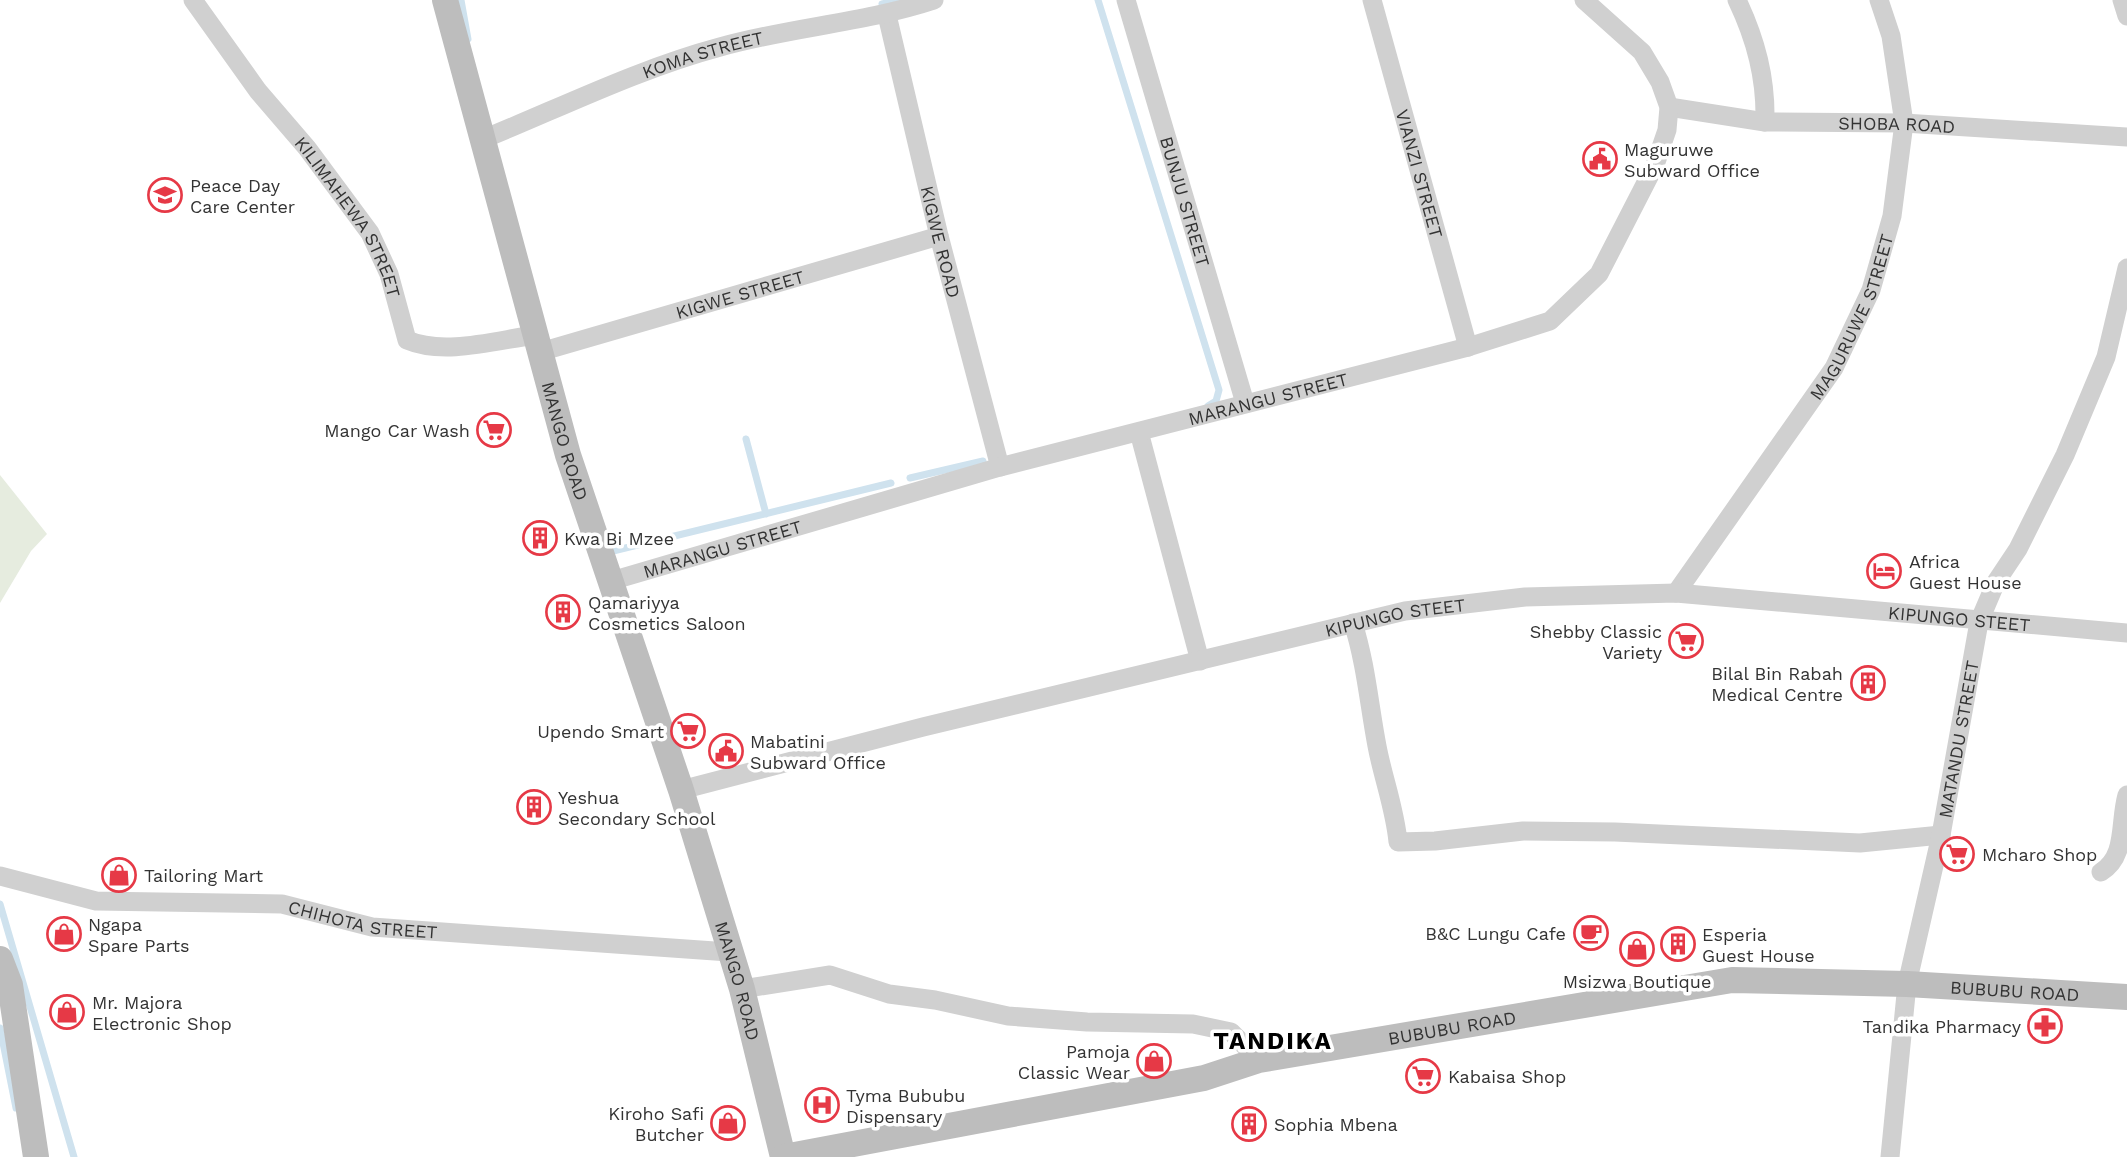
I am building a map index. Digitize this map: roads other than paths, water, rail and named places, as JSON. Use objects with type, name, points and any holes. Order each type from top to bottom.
[{"type":"street","name":"KILIMAHEWA STREET","points":[[193,0],[258,91],[307,148],[370,233],[389,274],[407,340],[424,345],[447,346],[538,344]]},
{"type":"street","name":"MANGO ROAD","points":[[446,0],[481,140],[568,454],[681,790],[741,989],[783,1157]]},
{"type":"street","name":"KOMA STREET","points":[[481,140],[649,70],[721,46],[887,15],[934,0]]},
{"type":"street","name":"BUNJU STREET","points":[[1126,0],[1245,403]]},
{"type":"street","name":"VIANZI STREET","points":[[1372,0],[1468,347]]},
{"type":"street","name":"MARANGU STREET","points":[[611,581],[1000,467],[1468,347],[1550,321],[1599,274],[1655,164],[1667,130],[1668,107],[1660,82],[1642,52],[1584,0]]},
{"type":"street","points":[[1737,0],[1763,72],[1765,122]]},
{"type":"street","name":"MAGURUWE STREET","points":[[1675,593],[1834,368],[1871,290],[1892,216],[1904,122],[1891,36],[1879,0]]},
{"type":"street","points":[[2122,0],[2127,16]]},
{"type":"street","name":"KIGWE ROAD","points":[[887,15],[939,236],[1000,467]]},
{"type":"street","name":"SHOBA ROAD","points":[[1668,107],[1765,122],[1904,122],[2127,137]]},
{"type":"street","name":"KIGWE STREET","points":[[538,344],[939,236]]},
{"type":"street","name":"MATANDU STREET","points":[[1891,1157],[1907,984],[1941,835],[1979,622],[1996,582],[2018,549],[2065,455],[2106,357],[2127,268]]},
{"type":"street","points":[[1139,432],[1200,661]]},
{"type":"street","name":"KIPUNGO STEET","points":[[681,790],[923,727],[1405,611],[1525,597],[1675,593],[2127,633]]},
{"type":"street","points":[[1353,623],[1369,682],[1377,744],[1395,817],[1398,842],[1435,841],[1523,831],[1615,832],[1860,843],[1941,835]]},
{"type":"street","points":[[2101,872],[2112,866],[2120,852],[2127,795]]},
{"type":"street","name":"CHIHOTA STREET","points":[[0,876],[96,901],[282,904],[372,927],[729,952]]},
{"type":"street","points":[[0,959],[10,985],[36,1157]]},
{"type":"street","points":[[741,989],[830,975],[889,994],[935,1000],[1008,1016],[1087,1022],[1193,1024],[1231,1032],[1259,1060]]},
{"type":"street","name":"BUBUBU ROAD","points":[[783,1157],[1203,1078],[1259,1060],[1732,980],[1907,984],[2127,996]]},
{"type":"waterway","points":[[461,0],[468,39]]},
{"type":"waterway","points":[[882,4],[898,0]]},
{"type":"waterway","points":[[1098,0],[1219,390],[1216,401],[1208,406]]},
{"type":"waterway","points":[[746,439],[766,514]]},
{"type":"waterway","points":[[910,478],[983,461]]},
{"type":"waterway","points":[[608,549],[609,552],[891,483]]},
{"type":"waterway","points":[[0,904],[74,1157]]},
{"type":"waterway","points":[[0,1028],[16,1108]]},
{"type":"place","name":"Maguruwe Subward Office","points":[[1600,159]]},
{"type":"place","name":"Peace Day Care Center","points":[[165,195]]},
{"type":"place","name":"Mango Car Wash","points":[[494,430]]},
{"type":"place","name":"Kwa Bi Mzee","points":[[540,538]]},
{"type":"place","name":"Africa Guest House","points":[[1884,571]]},
{"type":"place","name":"Qamariyya Cosmetics Saloon","points":[[563,612]]},
{"type":"place","name":"Shebby Classic Variety","points":[[1686,641]]},
{"type":"place","name":"Bilal Bin Rabah Medical Centre","points":[[1868,683]]},
{"type":"place","name":"Upendo Smart","points":[[688,731]]},
{"type":"place","name":"Mabatini Subward Office","points":[[726,751]]},
{"type":"place","name":"Yeshua Secondary School","points":[[534,807]]},
{"type":"place","name":"Mcharo Shop","points":[[1957,854]]},
{"type":"place","name":"Tailoring Mart","points":[[119,875]]},
{"type":"place","name":"B&C Lungu Cafe","points":[[1591,933]]},
{"type":"place","name":"Ngapa Spare Parts","points":[[64,934]]},
{"type":"place","name":"Esperia Guest House","points":[[1678,944]]},
{"type":"place","name":"Msizwa Boutique","points":[[1637,949]]},
{"type":"place","name":"Mr. Majora Electronic Shop","points":[[67,1012]]},
{"type":"place","name":"Tandika Pharmacy","points":[[2045,1026]]},
{"type":"place","name":"Pamoja Classic Wear","points":[[1154,1061]]},
{"type":"place","name":"Kabaisa Shop","points":[[1423,1076]]},
{"type":"place","name":"Tyma Bububu Dispensary","points":[[822,1105]]},
{"type":"place","name":"Kiroho Safi Butcher","points":[[728,1123]]},
{"type":"place","name":"Sophia Mbena","points":[[1249,1124]]},
{"type":"district","name":"TANDIKA","points":[[1273,1041]]}]
